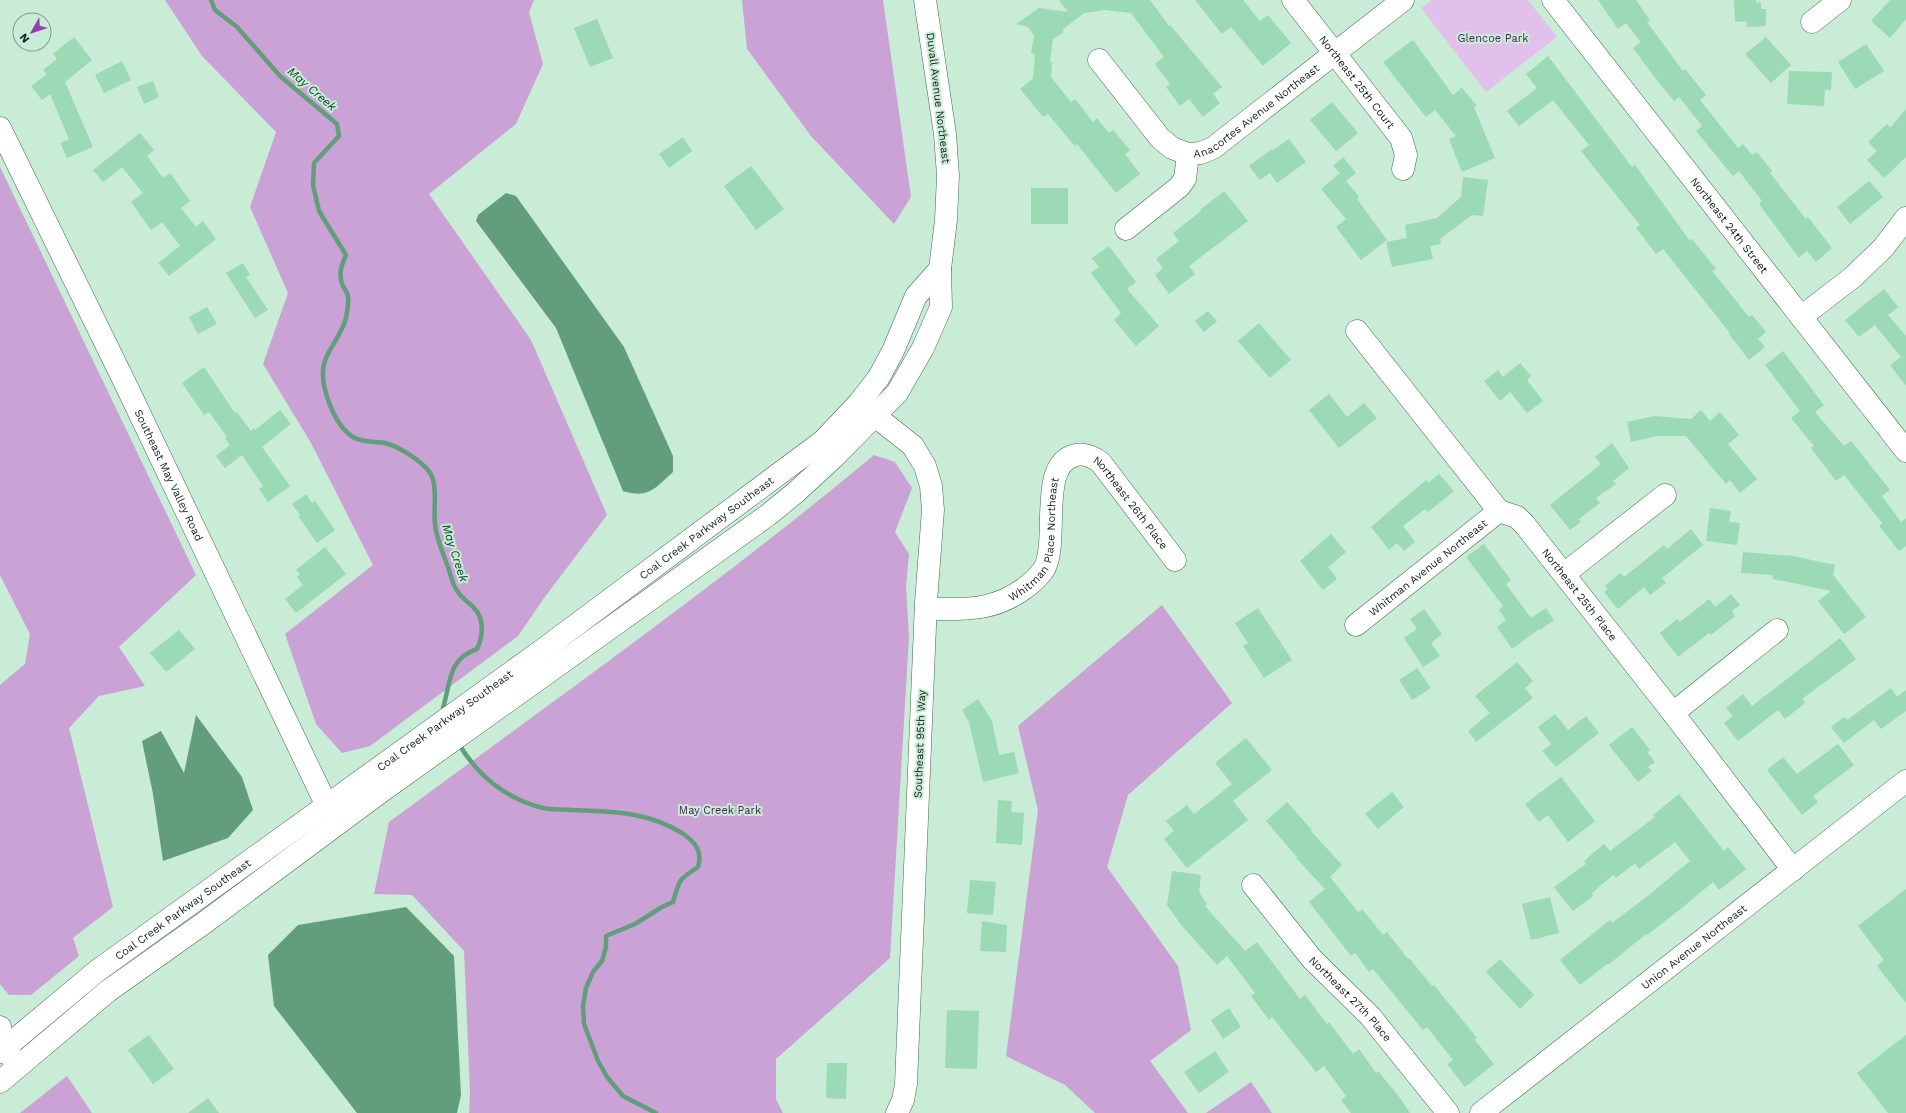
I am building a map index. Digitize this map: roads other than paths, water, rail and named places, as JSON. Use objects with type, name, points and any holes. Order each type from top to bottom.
[{"type":"street","name":"Duvall Avenue Northeast","points":[[867,410],[897,393],[926,341],[941,307],[940,269],[946,220],[948,176],[945,134],[925,0]]},
{"type":"street","name":"Northeast 25th Court","points":[[1293,0],[1401,138],[1406,154],[1403,169]]},
{"type":"street","name":"Anacortes Avenue Northeast","points":[[1126,229],[1179,187],[1185,179],[1188,154],[1201,154],[1213,148],[1402,0]]},
{"type":"street","name":"Northeast 24th Street","points":[[1552,0],[1906,451]]},
{"type":"street","points":[[1812,22],[1840,0]]},
{"type":"street","points":[[1099,60],[1160,138],[1172,148],[1188,154]]},
{"type":"street","name":"Southeast May Valley Road","points":[[0,128],[125,383],[326,804],[338,823]]},
{"type":"street","points":[[1801,317],[1853,277],[1884,247],[1906,218]]},
{"type":"street","name":"Coal Creek Parkway Southeast","points":[[0,1082],[108,991],[204,923],[382,791],[768,515],[795,493],[833,458],[867,410],[879,377],[893,351],[916,296],[940,269]]},
{"type":"street","points":[[1357,331],[1499,511]]},
{"type":"street","name":"Coal Creek Parkway Southeast","points":[[1,1049],[97,971],[326,804],[376,770],[867,410]]},
{"type":"street","name":"Southeast 95th Way","points":[[867,410],[913,446],[925,466],[931,486],[933,510],[926,608],[906,1084],[903,1100],[897,1113]]},
{"type":"street","name":"Whitman Place Northeast","points":[[926,608],[970,609],[987,607],[1011,598],[1037,578],[1044,568],[1050,550],[1053,487],[1055,477],[1065,460],[1080,454]]},
{"type":"street","name":"Northeast 26th Place","points":[[1080,454],[1095,458],[1101,463],[1175,560]]},
{"type":"street","points":[[1564,574],[1665,495]]},
{"type":"street","name":"Northeast 25th Place","points":[[1499,511],[1517,517],[1525,525],[1673,713],[1793,870]]},
{"type":"street","name":"Whitman Avenue Northeast","points":[[1356,624],[1499,511]]},
{"type":"street","points":[[1673,713],[1778,630]]},
{"type":"street","name":"Union Avenue Northeast","points":[[1481,1113],[1906,781]]},
{"type":"street","name":"Northeast 27th Place","points":[[1253,885],[1312,960],[1370,1016],[1448,1113]]},
{"type":"street","points":[[0,1027],[1,1049],[19,1065]]},
{"type":"waterway","name":"May Creek","points":[[211,0],[215,10],[237,27],[280,76],[337,124],[339,136],[314,163],[313,185],[319,211],[346,255],[340,274],[341,282],[348,294],[347,313],[344,324],[328,353],[324,364],[324,383],[334,414],[346,431],[357,439],[385,443],[403,450],[428,470],[431,475],[435,489],[436,530],[452,581],[456,590],[477,611],[480,616],[482,627],[481,638],[477,649],[468,653],[461,659],[452,672],[443,708],[445,713]]},
{"type":"waterway","name":"May Creek","points":[[458,743],[484,776],[505,792],[529,804],[547,809],[616,812],[655,820],[682,833],[697,847],[699,852],[698,867],[680,881],[673,902],[635,924],[606,936],[606,947],[602,961],[593,972],[586,988],[583,1006],[584,1024],[598,1061],[607,1077],[623,1096],[656,1113]]},
{"type":"park label","name":"Glencoe Park","points":[[1493,38]]},
{"type":"park label","name":"May Creek Park","points":[[720,810]]}]
